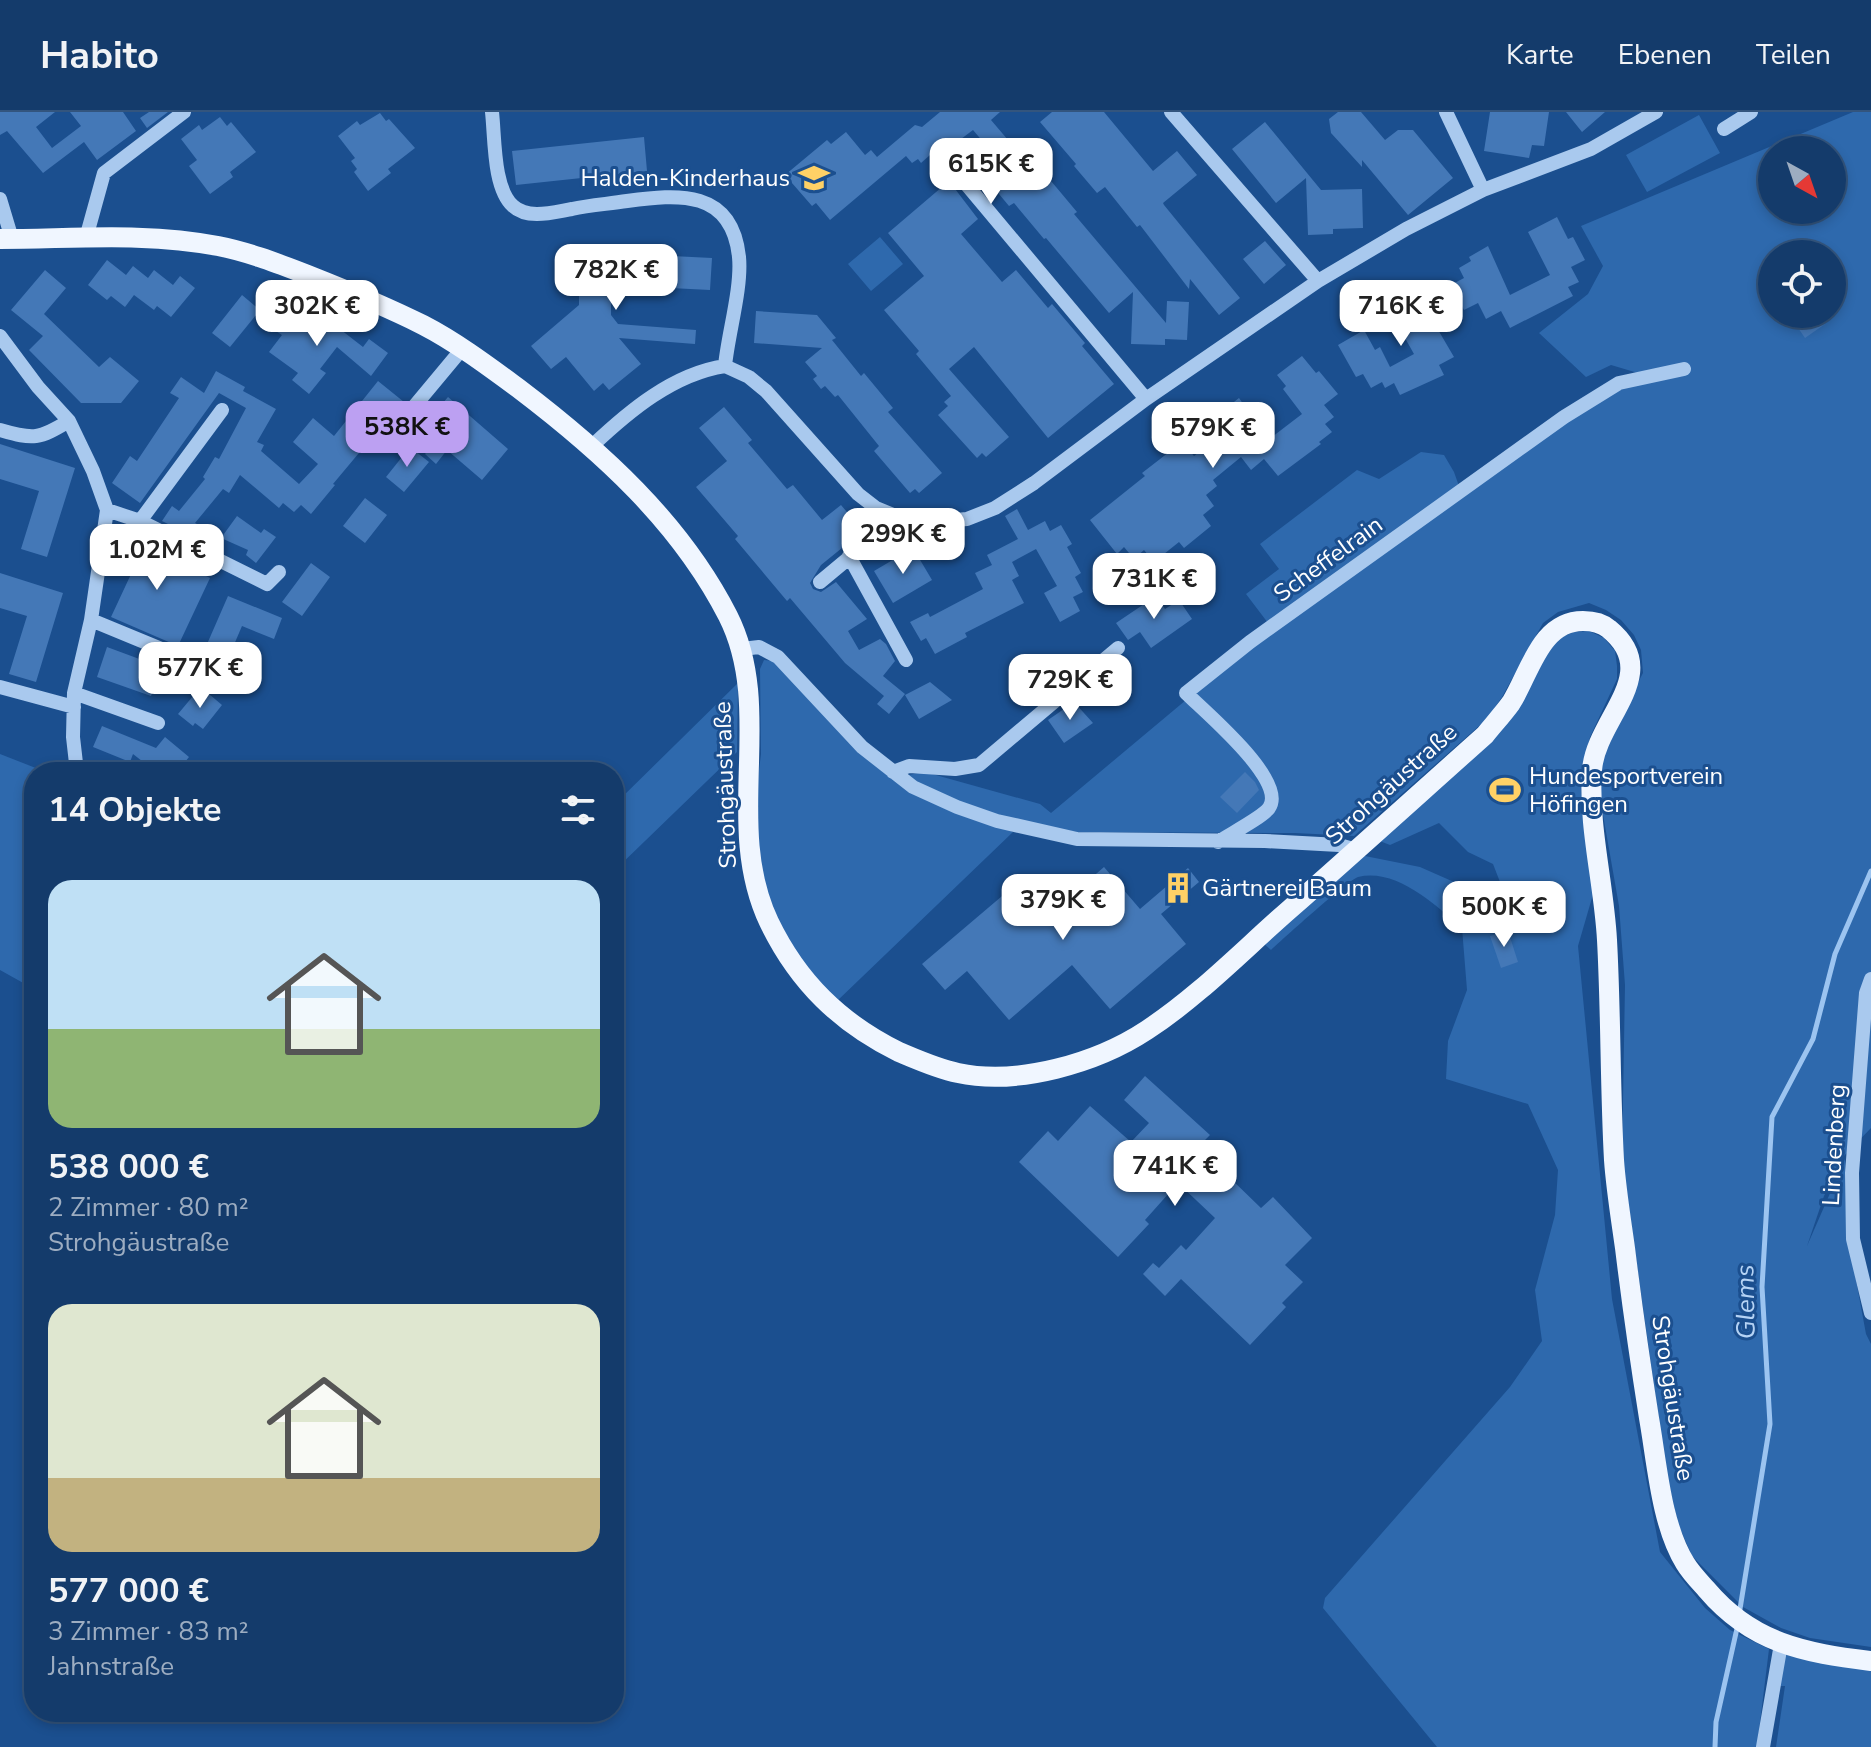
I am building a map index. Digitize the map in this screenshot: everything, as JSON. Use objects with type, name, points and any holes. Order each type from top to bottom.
[{"type":"main road","name":"Strohgäustraße","points":[[6,239],[148,237],[246,253],[348,291],[421,324],[485,364],[592,446],[632,485],[683,544],[711,585],[742,649],[750,714],[746,793],[754,879],[768,920],[793,964],[830,1008],[880,1042],[960,1074],[1006,1075],[1072,1065],[1109,1052],[1149,1029],[1184,1002],[1485,735],[1510,705],[1541,645],[1559,627],[1573,621],[1605,625],[1622,641],[1632,671],[1597,746],[1592,768],[1607,937],[1614,1162],[1638,1351],[1661,1491],[1676,1546],[1686,1566],[1720,1605],[1755,1632],[1781,1644],[1814,1653],[1871,1661]]},
{"type":"street","points":[[86,238],[104,173],[184,112]]},
{"type":"street","points":[[492,112],[500,185],[511,204],[522,213],[548,213],[669,195],[698,200],[723,213],[734,232],[739,258],[725,366]]},
{"type":"street","points":[[1171,112],[1318,281]]},
{"type":"street","points":[[1446,112],[1483,190]]},
{"type":"street","points":[[592,446],[616,423],[683,377],[725,366],[749,377],[766,391],[858,494],[876,508],[921,523],[967,519],[995,508],[1034,483],[1146,399],[1318,281],[1406,229],[1483,190],[1591,149],[1656,112]]},
{"type":"street","points":[[1724,129],[1751,112]]},
{"type":"street","points":[[956,172],[1146,399]]},
{"type":"street","points":[[0,199],[6,239]]},
{"type":"street","points":[[0,336],[38,387],[69,421],[93,471],[107,510],[91,620],[74,700],[76,762]]},
{"type":"street","points":[[387,439],[462,349]]},
{"type":"street","name":"Scheffelrain","points":[[1218,842],[1269,810],[1273,801],[1271,789],[1255,762],[1186,693],[1250,642],[1564,417],[1619,383],[1684,369]]},
{"type":"street","points":[[140,521],[222,410]]},
{"type":"street","points":[[0,430],[19,436],[42,437],[69,421]]},
{"type":"street","points":[[107,510],[140,521],[267,584],[279,572]]},
{"type":"street","points":[[820,582],[898,517]]},
{"type":"street","points":[[849,556],[906,660]]},
{"type":"street","points":[[91,620],[171,653]]},
{"type":"street","points":[[742,649],[759,647],[778,657],[862,747],[913,787],[957,807],[1036,831],[1077,839],[1265,841],[1339,845],[1357,850]]},
{"type":"street","points":[[893,772],[909,766],[955,769],[979,765],[1118,648]]},
{"type":"street","points":[[0,687],[74,700],[158,723]]},
{"type":"street","name":"Lindenberg","points":[[1871,979],[1866,993],[1852,1173],[1853,1239],[1871,1313]]},
{"type":"street","points":[[1763,1747],[1781,1644]]},
{"type":"shaded area","points":[[1853,112],[1871,112],[1871,1128],[1843,1157],[1824,1196],[1807,1246],[1845,1159],[1849,1242],[1866,1334],[1871,1344],[1871,1647],[1810,1638],[1781,1628],[1743,1607],[1692,1556],[1678,1524],[1666,1471],[1622,1159],[1625,985],[1619,906],[1598,786],[1601,754],[1643,673],[1641,650],[1634,635],[1621,620],[1589,603],[1558,612],[1543,623],[1487,719],[1354,836],[1077,832],[1039,826],[961,805],[911,780],[908,775],[925,772],[1040,804],[1051,813],[1186,700],[1268,623],[1246,594],[1279,569],[1260,544],[1357,470],[1379,479],[1421,452],[1444,455],[1460,489],[1564,417],[1648,376],[1611,365],[1586,377],[1539,333],[1588,294],[1603,266],[1581,226],[1758,152],[1758,224],[1846,224],[1846,136],[1796,136]]},
{"type":"shaded area","points":[[1699,115],[1720,153],[1647,192],[1626,155]]},
{"type":"shaded area","points":[[880,237],[903,264],[871,291],[848,264]]},
{"type":"shaded area","points":[[1589,631],[1604,638],[1615,651],[1617,666],[1617,679],[1590,737],[1584,766],[1581,790],[1596,884],[1578,946],[1612,1299],[1660,1552],[1705,1608],[1730,1630],[1769,1649],[1757,1747],[1437,1747],[1323,1608],[1325,1598],[1510,1387],[1542,1341],[1535,1290],[1555,1215],[1558,1170],[1528,1104],[1446,1079],[1448,1041],[1467,990],[1462,928],[1428,899],[1387,878],[1358,877],[1271,950],[1263,943],[1360,855],[1420,867],[1488,897],[1500,882],[1493,864],[1468,852],[1439,823],[1390,845],[1377,840],[1559,638],[1574,632]]},
{"type":"shaded area","points":[[764,660],[774,661],[870,761],[1013,832],[836,1002],[790,945],[769,899],[758,863],[754,811],[761,754],[760,669]]},
{"type":"shaded area","points":[[738,683],[737,752],[624,861],[624,795]]},
{"type":"shaded area","points":[[0,754],[24,763],[24,983],[0,970]]},
{"type":"shaded area","points":[[1781,1644],[1871,1661],[1871,1747],[1776,1747],[1785,1686],[1772,1686]]},
{"type":"building","points":[[0,112],[55,112],[36,127],[52,148],[81,126],[70,112],[123,112],[136,131],[97,160],[84,142],[43,173],[7,131],[0,135]]},
{"type":"building","points":[[149,112],[168,112],[147,128],[140,118]]},
{"type":"building","points":[[940,112],[1000,112],[991,120],[1041,179],[1046,175],[1077,212],[1074,214],[1166,323],[1167,301],[1189,302],[1187,340],[1165,339],[1165,345],[1131,344],[1133,292],[1109,313],[1046,238],[1014,203],[1009,206],[974,164],[990,150],[973,130],[949,148],[946,145],[939,147],[921,163],[918,159],[912,163],[906,156],[830,220],[816,203],[812,206],[785,175],[827,140],[831,144],[846,132],[865,155],[871,150],[877,157],[915,125],[922,127]]},
{"type":"building","points":[[1052,112],[1104,112],[1153,171],[1177,151],[1197,175],[1163,203],[1240,298],[1219,315],[1190,279],[1189,289],[1140,225],[1137,227],[1105,187],[1097,193],[1074,166],[1076,164],[1040,122]]},
{"type":"building","points":[[1338,112],[1361,112],[1385,140],[1398,130],[1413,130],[1453,178],[1408,215],[1362,160],[1362,167],[1331,133],[1329,119]]},
{"type":"building","points":[[1490,112],[1549,112],[1544,146],[1532,145],[1529,158],[1484,151]]},
{"type":"building","points":[[1566,112],[1605,112],[1582,132]]},
{"type":"building","points":[[380,113],[415,148],[388,169],[391,173],[368,191],[354,172],[357,169],[351,161],[355,158],[338,136],[357,121],[360,125]]},
{"type":"building","points":[[220,117],[227,126],[231,122],[256,152],[230,172],[233,177],[210,194],[189,166],[197,160],[181,139],[199,125],[202,130]]},
{"type":"building","points":[[1265,122],[1321,190],[1362,189],[1363,228],[1333,229],[1333,234],[1308,235],[1306,178],[1276,203],[1232,149]]},
{"type":"building","points":[[644,137],[647,171],[516,185],[512,151]]},
{"type":"building","points":[[949,181],[978,219],[961,234],[1002,282],[1016,270],[1048,308],[1052,304],[1114,384],[1048,438],[974,347],[949,369],[1009,437],[986,457],[982,453],[977,458],[938,415],[948,406],[944,402],[951,396],[916,354],[919,351],[884,310],[924,276],[888,233]]},
{"type":"building","points":[[1557,217],[1568,239],[1573,237],[1585,260],[1571,267],[1579,282],[1568,287],[1573,296],[1510,328],[1501,311],[1486,319],[1478,303],[1464,310],[1451,285],[1464,278],[1459,268],[1471,261],[1469,257],[1488,246],[1510,295],[1550,275],[1528,232]]},
{"type":"building","points":[[1265,241],[1286,265],[1264,284],[1243,259]]},
{"type":"building","points":[[579,244],[611,244],[612,253],[712,258],[710,290],[611,285],[611,315],[618,324],[696,330],[695,344],[619,338],[641,364],[609,390],[603,383],[594,391],[566,357],[551,369],[531,346],[579,305]]},
{"type":"building","points":[[107,260],[126,275],[133,266],[148,278],[154,270],[173,285],[180,276],[195,288],[171,317],[157,306],[154,310],[134,295],[125,307],[111,296],[107,300],[88,285]]},
{"type":"building","points":[[45,270],[66,288],[44,314],[99,367],[110,357],[139,381],[121,403],[81,403],[29,350],[43,336],[11,310]]},
{"type":"building","points":[[1402,287],[1411,304],[1420,299],[1454,357],[1439,365],[1444,375],[1400,395],[1394,383],[1385,388],[1382,382],[1371,388],[1363,374],[1356,377],[1338,345],[1364,330],[1375,350],[1380,347],[1390,367],[1414,354],[1401,331],[1396,334],[1378,300]]},
{"type":"building","points":[[242,295],[260,310],[230,347],[212,333]]},
{"type":"building","points":[[282,304],[320,328],[327,319],[363,347],[369,339],[388,353],[371,376],[337,347],[320,369],[326,373],[309,394],[292,380],[298,373],[269,352],[282,335],[268,326]]},
{"type":"building","points":[[756,311],[817,315],[836,338],[832,340],[861,376],[864,373],[893,408],[888,412],[942,473],[919,493],[915,489],[910,493],[874,451],[879,446],[838,395],[835,397],[825,386],[821,389],[813,379],[817,376],[805,362],[822,348],[754,343]]},
{"type":"building","points":[[1798,328],[1819,328],[1805,338]]},
{"type":"building","points":[[1302,356],[1338,394],[1324,405],[1334,417],[1325,424],[1332,432],[1319,442],[1321,444],[1278,476],[1264,459],[1251,470],[1241,457],[1213,480],[1217,486],[1206,495],[1214,506],[1203,515],[1211,526],[1184,548],[1179,542],[1154,562],[1144,550],[1134,559],[1124,547],[1117,554],[1090,520],[1182,442],[1194,456],[1221,435],[1214,426],[1224,418],[1220,413],[1239,398],[1268,440],[1302,414],[1283,389],[1286,386],[1277,375]]},
{"type":"building","points":[[216,371],[245,387],[243,391],[276,409],[257,442],[264,445],[261,451],[299,484],[318,464],[293,442],[313,418],[334,436],[378,381],[404,402],[311,514],[301,505],[294,512],[283,503],[279,508],[240,475],[229,493],[223,489],[195,523],[201,526],[194,537],[162,521],[172,506],[179,511],[205,479],[203,477],[215,457],[219,459],[246,408],[219,393],[140,503],[112,483],[130,456],[137,461],[179,398],[170,393],[181,377],[204,393]]},
{"type":"building","points":[[448,397],[508,449],[482,480],[447,450],[436,464],[425,454],[441,435],[426,423]]},
{"type":"building","points":[[724,407],[752,440],[748,443],[787,489],[793,485],[822,520],[841,505],[863,531],[821,565],[810,583],[813,589],[821,592],[836,582],[867,619],[848,631],[859,650],[880,639],[886,644],[895,661],[883,676],[905,694],[889,714],[877,704],[884,696],[845,663],[790,598],[787,601],[696,487],[727,461],[699,428]]},
{"type":"building","points":[[0,444],[75,468],[47,557],[21,549],[39,491],[0,479]]},
{"type":"building","points":[[410,447],[429,462],[404,492],[386,477]]},
{"type":"building","points":[[365,498],[387,515],[365,543],[343,526]]},
{"type":"building","points":[[1017,509],[1028,530],[1045,521],[1050,531],[1061,525],[1072,544],[1067,547],[1081,573],[1075,577],[1083,592],[1073,597],[1080,611],[1060,622],[1044,593],[1057,586],[1036,549],[1012,562],[1019,576],[1012,580],[1024,603],[965,633],[967,637],[935,654],[926,638],[921,641],[910,622],[928,613],[930,617],[983,589],[975,573],[992,565],[987,555],[1018,539],[1005,516]]},
{"type":"building","points":[[237,516],[261,533],[264,529],[276,537],[256,563],[246,555],[248,550],[221,538]]},
{"type":"building","points":[[125,536],[210,578],[178,646],[111,617],[132,572],[112,562]]},
{"type":"building","points":[[913,548],[932,580],[893,603],[874,571]]},
{"type":"building","points":[[311,563],[330,577],[302,616],[282,602]]},
{"type":"building","points":[[0,573],[63,593],[36,682],[9,674],[27,616],[0,608]]},
{"type":"building","points":[[228,596],[282,618],[274,639],[242,626],[227,661],[204,651]]},
{"type":"building","points":[[1156,596],[1165,609],[1179,600],[1192,619],[1151,648],[1140,632],[1128,640],[1116,623]]},
{"type":"building","points":[[107,647],[161,667],[151,696],[97,677]]},
{"type":"building","points":[[930,682],[952,700],[919,719],[905,695]]},
{"type":"building","points":[[198,690],[206,697],[209,694],[222,705],[203,729],[195,723],[193,726],[178,714]]},
{"type":"building","points":[[1074,702],[1093,723],[1064,743],[1048,720]]},
{"type":"building","points":[[102,726],[156,748],[165,737],[189,757],[185,762],[143,762],[133,754],[130,762],[93,747]]},
{"type":"building","points":[[1245,772],[1259,790],[1237,813],[1220,797]]},
{"type":"building","points":[[1104,867],[1140,909],[1188,868],[1199,882],[1161,914],[1186,944],[1110,1009],[1072,965],[1009,1020],[967,971],[945,990],[922,964],[1022,879],[1051,913]]},
{"type":"building","points":[[1508,931],[1518,962],[1501,968],[1490,936]]},
{"type":"building","points":[[1145,1076],[1210,1135],[1198,1147],[1261,1208],[1273,1197],[1312,1238],[1285,1265],[1303,1282],[1282,1303],[1286,1307],[1250,1345],[1181,1279],[1165,1296],[1143,1274],[1153,1263],[1159,1268],[1181,1245],[1186,1250],[1215,1218],[1178,1183],[1145,1220],[1149,1224],[1118,1257],[1019,1162],[1048,1131],[1058,1141],[1090,1106],[1131,1142],[1149,1123],[1124,1100]]},
{"type":"waterway","name":"Glems","points":[[1739,1615],[1770,1424],[1762,1287],[1772,1117],[1813,1039],[1835,954],[1871,871]]},
{"type":"waterway","name":"Glems","points":[[1715,1747],[1716,1722],[1738,1624]]},
{"type":"place","name":"Halden-Kinderhaus","points":[[814,178]]},
{"type":"place","name":"Hundesportverein Höfingen","points":[[1505,790]]},
{"type":"place","name":"Gärtnerei Baum","points":[[1178,888]]}]
